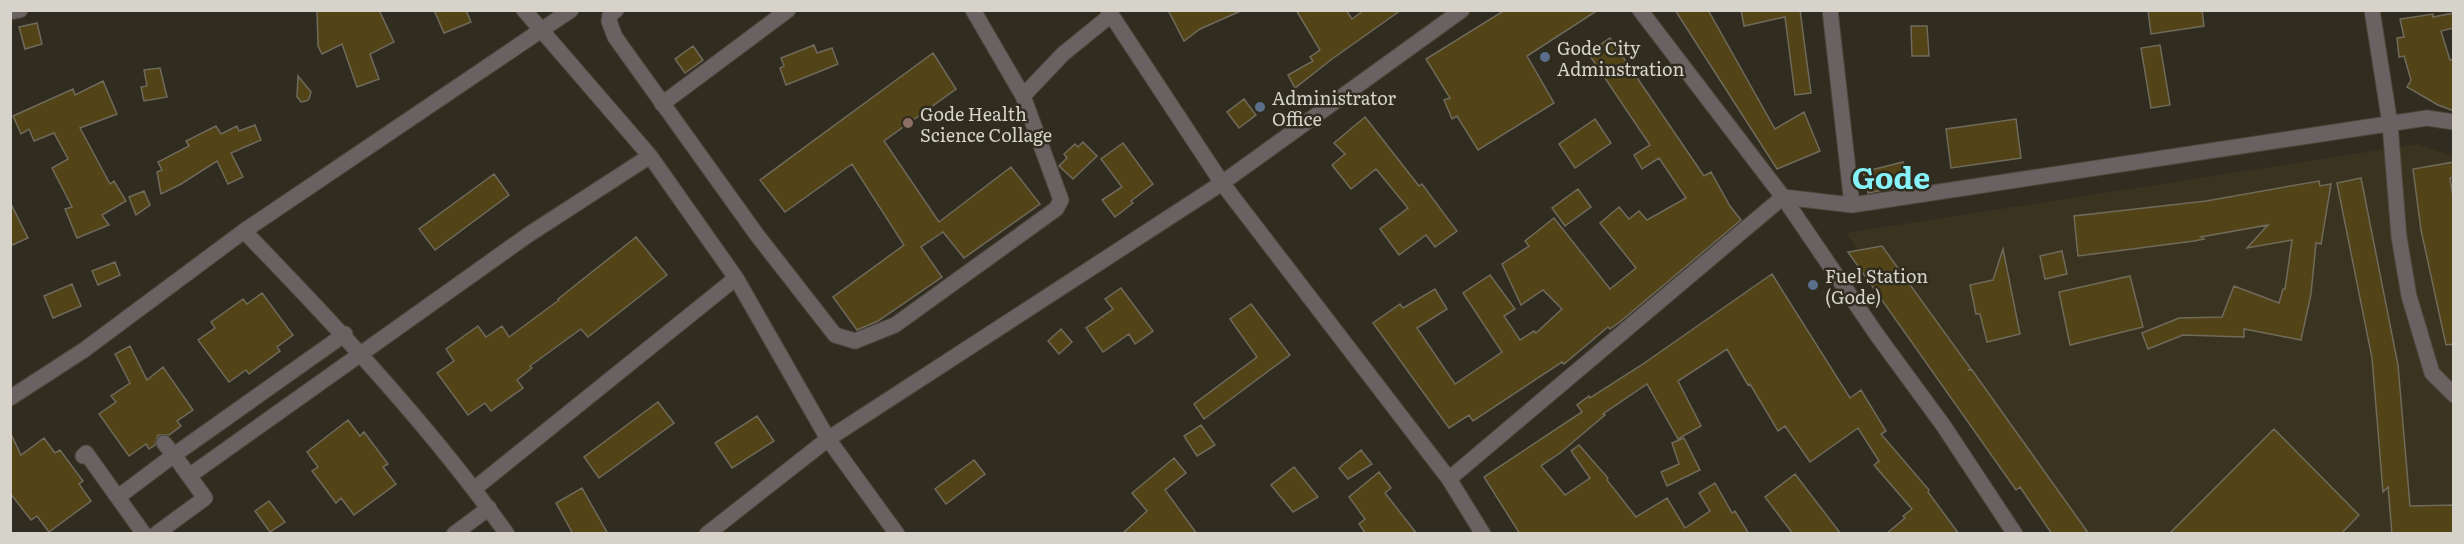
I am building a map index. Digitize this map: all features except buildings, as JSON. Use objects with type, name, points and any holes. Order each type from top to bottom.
[{"type":"street","points":[[10,12],[20,10]]},
{"type":"street","points":[[524,10],[650,156],[736,278],[828,439],[897,534]]},
{"type":"street","points":[[10,398],[84,350],[244,231],[571,10]]},
{"type":"street","points":[[616,10],[610,15],[609,21],[615,37],[757,235],[835,335],[855,341],[895,324],[1056,209],[1061,200],[1023,96],[973,10]]},
{"type":"street","points":[[707,534],[828,439],[1222,183],[1462,10]]},
{"type":"street","points":[[1641,10],[1783,197],[1877,335],[1943,426],[2015,534]]},
{"type":"street","points":[[1830,10],[1852,205]]},
{"type":"street","points":[[2372,10],[2390,124],[2399,237],[2409,296],[2432,373],[2454,395]]},
{"type":"street","points":[[663,104],[779,13]]},
{"type":"street","points":[[1023,96],[1063,54],[1109,13],[1222,183],[1449,479],[1478,532]]},
{"type":"street","points":[[1449,479],[1783,197],[1852,205],[2427,118],[2454,122]]},
{"type":"street","points":[[189,476],[528,235],[650,156]]},
{"type":"street","points":[[244,231],[345,334],[474,489],[507,534]]},
{"type":"street","points":[[474,489],[736,278]]},
{"type":"street","points":[[118,497],[345,334]]},
{"type":"street","points":[[156,534],[205,498],[164,443]]},
{"type":"street","points":[[83,456],[86,453],[144,534]]},
{"type":"street","points":[[454,534],[489,508]]},
{"type":"shaded area","points":[[2418,144],[2453,156],[2453,533],[2055,533],[1846,233]]},
{"type":"place","name":"Gode City Adminstration","points":[[1545,57]]},
{"type":"place","name":"Administrator Office","points":[[1260,107]]},
{"type":"place","name":"Gode Health Science Collage","points":[[908,123]]},
{"type":"place","name":"Fuel Station (Gode)","points":[[1813,285]]},
{"type":"district","name":"Gode","points":[[1891,176]]}]
